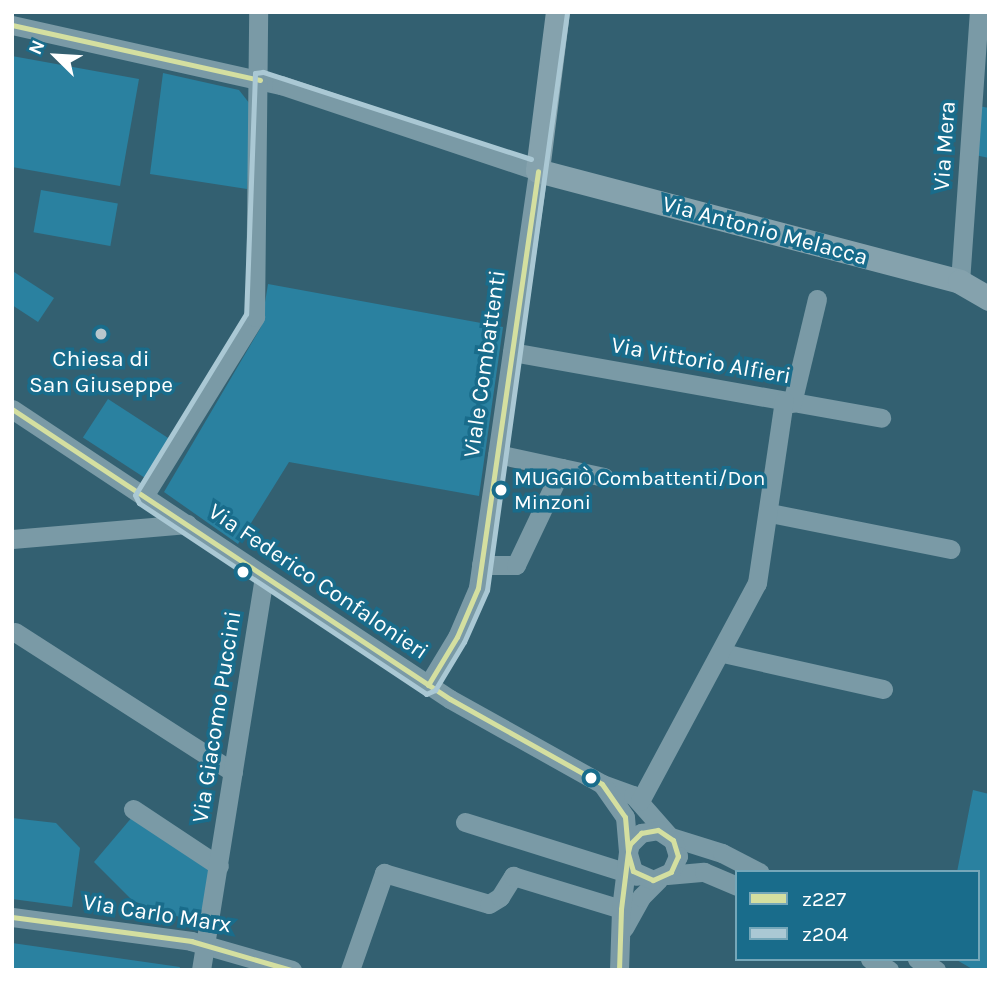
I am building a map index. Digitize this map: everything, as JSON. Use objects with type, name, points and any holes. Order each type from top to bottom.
[{"type":"main road","points":[[538,171],[558,12]]},
{"type":"main road","name":"Via Antonio Melacca","points":[[538,171],[960,282],[989,299]]},
{"type":"street","points":[[144,496],[255,317],[260,80],[256,62],[258,12]]},
{"type":"street","name":"Via Mera","points":[[960,282],[979,12]]},
{"type":"street","points":[[12,25],[260,80],[538,171]]},
{"type":"street","name":"Viale Combattenti","points":[[428,685],[474,601],[538,171]]},
{"type":"street","points":[[640,801],[723,653],[757,583],[788,402],[817,299]]},
{"type":"street","name":"Via Vittorio Alfieri","points":[[512,352],[881,418]]},
{"type":"street","name":"Via Federico Confalonieri","points":[[12,409],[428,685],[602,784],[640,801],[670,837]]},
{"type":"street","points":[[497,454],[604,477]]},
{"type":"street","points":[[481,565],[516,565],[562,468]]},
{"type":"street","points":[[770,513],[950,549]]},
{"type":"street","points":[[12,539],[187,524]]},
{"type":"street","name":"Via Giacomo Puccini","points":[[201,970],[264,576]]},
{"type":"street","points":[[15,632],[233,772]]},
{"type":"street","points":[[723,653],[883,689]]},
{"type":"street","name":"Via Federico Confalonieri","points":[[602,784],[625,817],[627,860],[621,909],[619,970]]},
{"type":"street","name":"Via Giacomo Puccini","points":[[133,809],[219,866]]},
{"type":"street","points":[[465,822],[627,860],[658,878],[704,872],[735,885]]},
{"type":"street","points":[[627,860],[643,832],[657,830],[670,837],[722,853],[755,870]]},
{"type":"street","points":[[622,933],[634,906],[677,858],[670,837]]},
{"type":"street","points":[[350,970],[384,873],[489,904],[500,897],[513,876],[621,909]]},
{"type":"street","name":"Via Carlo Marx","points":[[12,917],[207,944],[292,970]]},
{"type":"street","points":[[873,961],[889,970]]},
{"type":"street","points":[[920,961],[936,970]]},
{"type":"shaded area","points":[[12,56],[139,79],[120,186],[12,167]]},
{"type":"shaded area","points":[[163,73],[239,90],[253,108],[247,189],[150,174]]},
{"type":"shaded area","points":[[979,106],[989,108],[989,158],[975,155]]},
{"type":"shaded area","points":[[41,190],[118,204],[110,246],[34,232]]},
{"type":"shaded area","points":[[14,272],[54,298],[38,322],[12,305]]},
{"type":"shaded area","points":[[268,284],[503,327],[479,496],[289,462],[238,544],[164,492],[261,327]]},
{"type":"shaded area","points":[[108,399],[170,439],[145,478],[83,438]]},
{"type":"shaded area","points":[[973,790],[989,794],[989,970],[974,970],[958,961],[980,961],[980,870],[957,870]]},
{"type":"shaded area","points":[[133,816],[210,869],[203,917],[194,922],[133,901],[94,862]]},
{"type":"shaded area","points":[[12,818],[56,823],[80,848],[72,907],[12,899]]},
{"type":"shaded area","points":[[12,943],[180,967],[179,970],[12,970]]},
{"type":"transit line","name":"z204","points":[[531,159],[263,72],[255,73],[246,314],[135,495],[139,503],[426,694],[435,690],[464,642],[487,590],[567,13]]},
{"type":"transit line","name":"z227","points":[[12,25],[260,80]]},
{"type":"transit line","name":"z227","points":[[428,685],[457,637],[478,588],[538,171]]},
{"type":"transit line","name":"z227","points":[[12,409],[450,699],[602,784],[625,817],[628,852]]},
{"type":"transit line","name":"z227","points":[[619,970],[621,909],[628,852],[630,844],[641,833],[658,830],[673,840],[678,856],[671,872],[653,880],[633,871],[628,854]]},
{"type":"transit line","name":"z227","points":[[12,917],[191,941],[291,970]]},
{"type":"place","name":"Chiesa di San Giuseppe","points":[[101,334]]},
{"type":"place","name":"MUGGIÒ Combattenti/Don Minzoni","points":[[501,490]]}]
